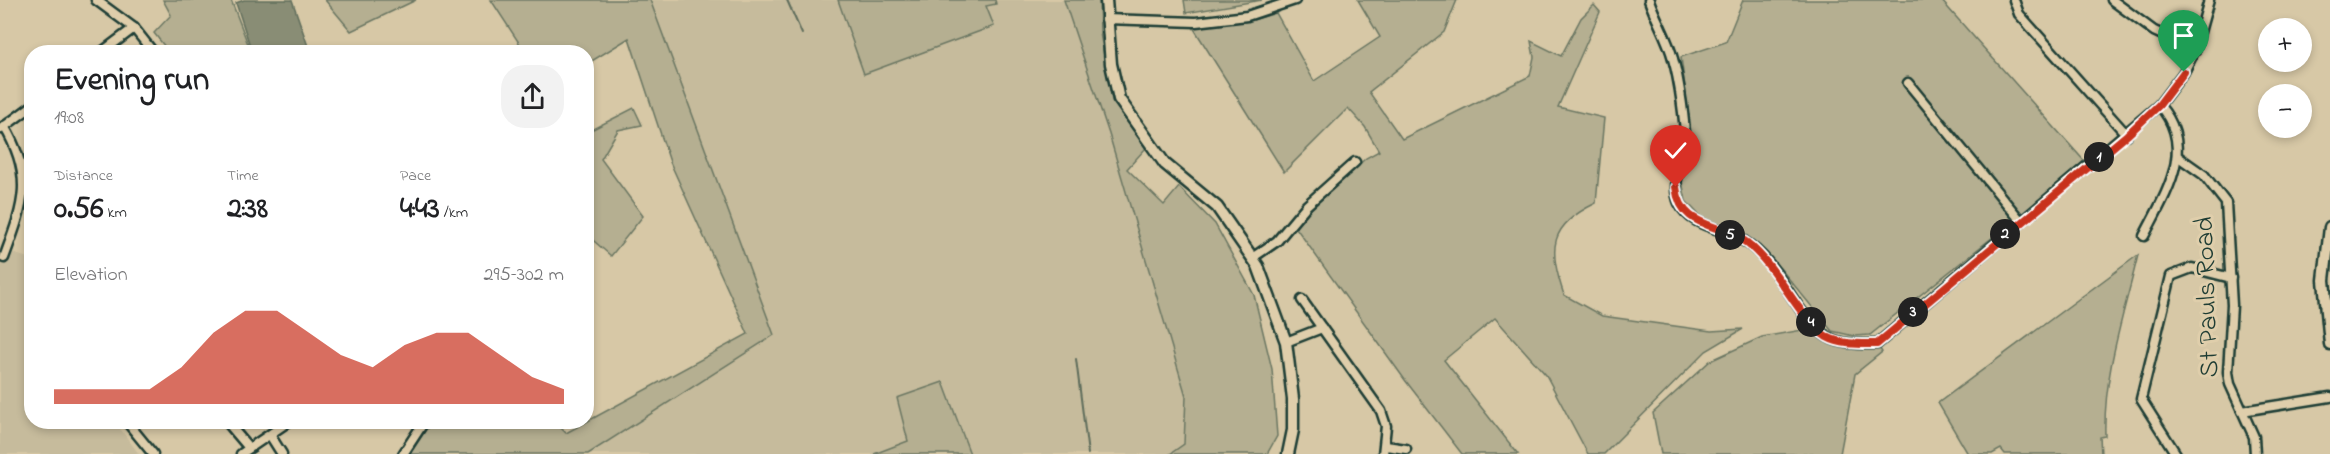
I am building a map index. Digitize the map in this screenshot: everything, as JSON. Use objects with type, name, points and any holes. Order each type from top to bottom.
[{"type":"street","points":[[96,0],[134,28],[147,45]]},
{"type":"street","points":[[1106,0],[1111,64],[1119,99],[1165,164],[1217,207],[1258,266],[1286,342],[1293,399],[1293,430],[1288,454]]},
{"type":"street","points":[[1106,19],[1196,22],[1247,16],[1295,0]]},
{"type":"street","points":[[1649,0],[1673,58],[1685,145],[1676,187],[1680,204],[1688,214],[1702,224],[1745,241],[1774,269],[1810,321],[1828,338],[1855,345],[1877,344],[2021,221],[2127,135],[2159,105],[2184,72],[2195,50],[2209,0]]},
{"type":"street","points":[[2014,0],[2019,14],[2127,135]]},
{"type":"street","points":[[2112,0],[2154,31],[2195,50]]},
{"type":"street","points":[[111,45],[134,28]]},
{"type":"street","points":[[1908,83],[2021,221]]},
{"type":"street","points":[[2144,236],[2167,190],[2179,140],[2174,125],[2159,105]]},
{"type":"street","points":[[24,112],[2,128],[17,148],[24,177]]},
{"type":"street","name":"St Pauls Road","points":[[2177,156],[2204,176],[2226,203],[2232,305],[2228,372],[2254,437],[2254,454]]},
{"type":"street","points":[[1252,258],[1277,241],[1307,205],[1355,162]]},
{"type":"street","points":[[4,258],[24,211]]},
{"type":"street","points":[[2330,227],[2324,280],[2330,344]]},
{"type":"street","points":[[2176,454],[2141,399],[2171,276],[2192,267],[2231,278]]},
{"type":"street","points":[[1302,300],[1381,411],[1386,426],[1385,450],[1406,449]]},
{"type":"street","points":[[1286,342],[1322,328]]},
{"type":"street","points":[[2242,411],[2330,397]]},
{"type":"street","points":[[133,429],[153,454]]},
{"type":"street","points":[[233,429],[249,448]]},
{"type":"street","points":[[241,454],[278,429]]},
{"type":"street","points":[[402,454],[419,429]]},
{"type":"street","points":[[270,435],[282,454]]},
{"type":"shaded area","points":[[163,0],[231,0],[248,45],[163,45],[154,33],[171,15]]},
{"type":"shaded area","points":[[244,0],[292,0],[308,45],[250,45],[236,3]]},
{"type":"shaded area","points":[[325,0],[416,0],[351,31]]},
{"type":"shaded area","points":[[491,0],[650,0],[774,335],[588,454],[410,454],[426,429],[562,429],[566,433],[573,429],[594,429],[594,418],[748,334],[670,162],[629,38],[594,60],[594,45],[520,45]]},
{"type":"shaded area","points":[[650,0],[1064,0],[1109,134],[1186,396],[1184,444],[1170,454],[970,454],[943,382],[908,442],[874,454],[588,454],[774,335]]},
{"type":"shaded area","points":[[838,0],[995,0],[996,4],[986,6],[994,26],[864,74]]},
{"type":"shaded area","points":[[1064,0],[1099,0],[1100,33],[1112,101],[1146,148],[1127,169],[1164,205],[1179,187],[1215,224],[1254,295],[1272,369],[1277,436],[1267,454],[1170,454],[1184,444],[1186,396],[1109,134]]},
{"type":"shaded area","points":[[1184,0],[1262,0],[1186,13]]},
{"type":"shaded area","points":[[1358,0],[1457,0],[1444,32],[1369,92],[1402,139],[1530,76],[1534,57],[1531,41],[1561,56],[1581,18],[1594,5],[1600,12],[1558,107],[1604,118],[1596,203],[1569,220],[1556,240],[1556,264],[1564,295],[1602,316],[1711,331],[1743,329],[1706,351],[1604,454],[1588,454],[1546,375],[1495,318],[1444,360],[1518,454],[1462,454],[1405,380],[1294,225],[1366,158],[1379,151],[1365,127],[1348,108],[1284,172],[1193,27],[1249,21],[1276,13],[1314,81],[1380,37]]},
{"type":"shaded area","points":[[1743,0],[1941,0],[2086,163],[1870,335],[1854,336],[1832,331],[1780,268],[1746,235],[1702,218],[1686,201],[1682,181],[1692,141],[1681,57],[1726,42]]},
{"type":"shaded area","points":[[634,108],[642,125],[618,130],[601,159],[643,216],[611,256],[594,241],[594,128]]},
{"type":"shaded area","points":[[0,249],[24,257],[24,429],[120,429],[139,454],[0,454]]},
{"type":"shaded area","points":[[2138,255],[2111,367],[2105,413],[2105,436],[2100,437],[2101,454],[2005,454],[2001,449],[1992,454],[1968,454],[1938,403]]},
{"type":"shaded area","points":[[1808,329],[1833,345],[1859,350],[1880,349],[1882,352],[1855,374],[1840,454],[1661,454],[1653,413],[1710,361],[1762,337]]},
{"type":"shaded area","points":[[943,382],[970,454],[874,454],[908,441],[897,398]]},
{"type":"waterway","points":[[787,0],[802,34]]},
{"type":"waterway","points":[[1076,359],[1088,454]]},
{"type":"route","points":[[1676,187],[1680,204],[1688,214],[1702,224],[1745,241],[1774,269],[1810,321],[1828,338],[1855,345],[1877,344],[2021,221],[2127,135],[2159,105],[2184,72]]}]
